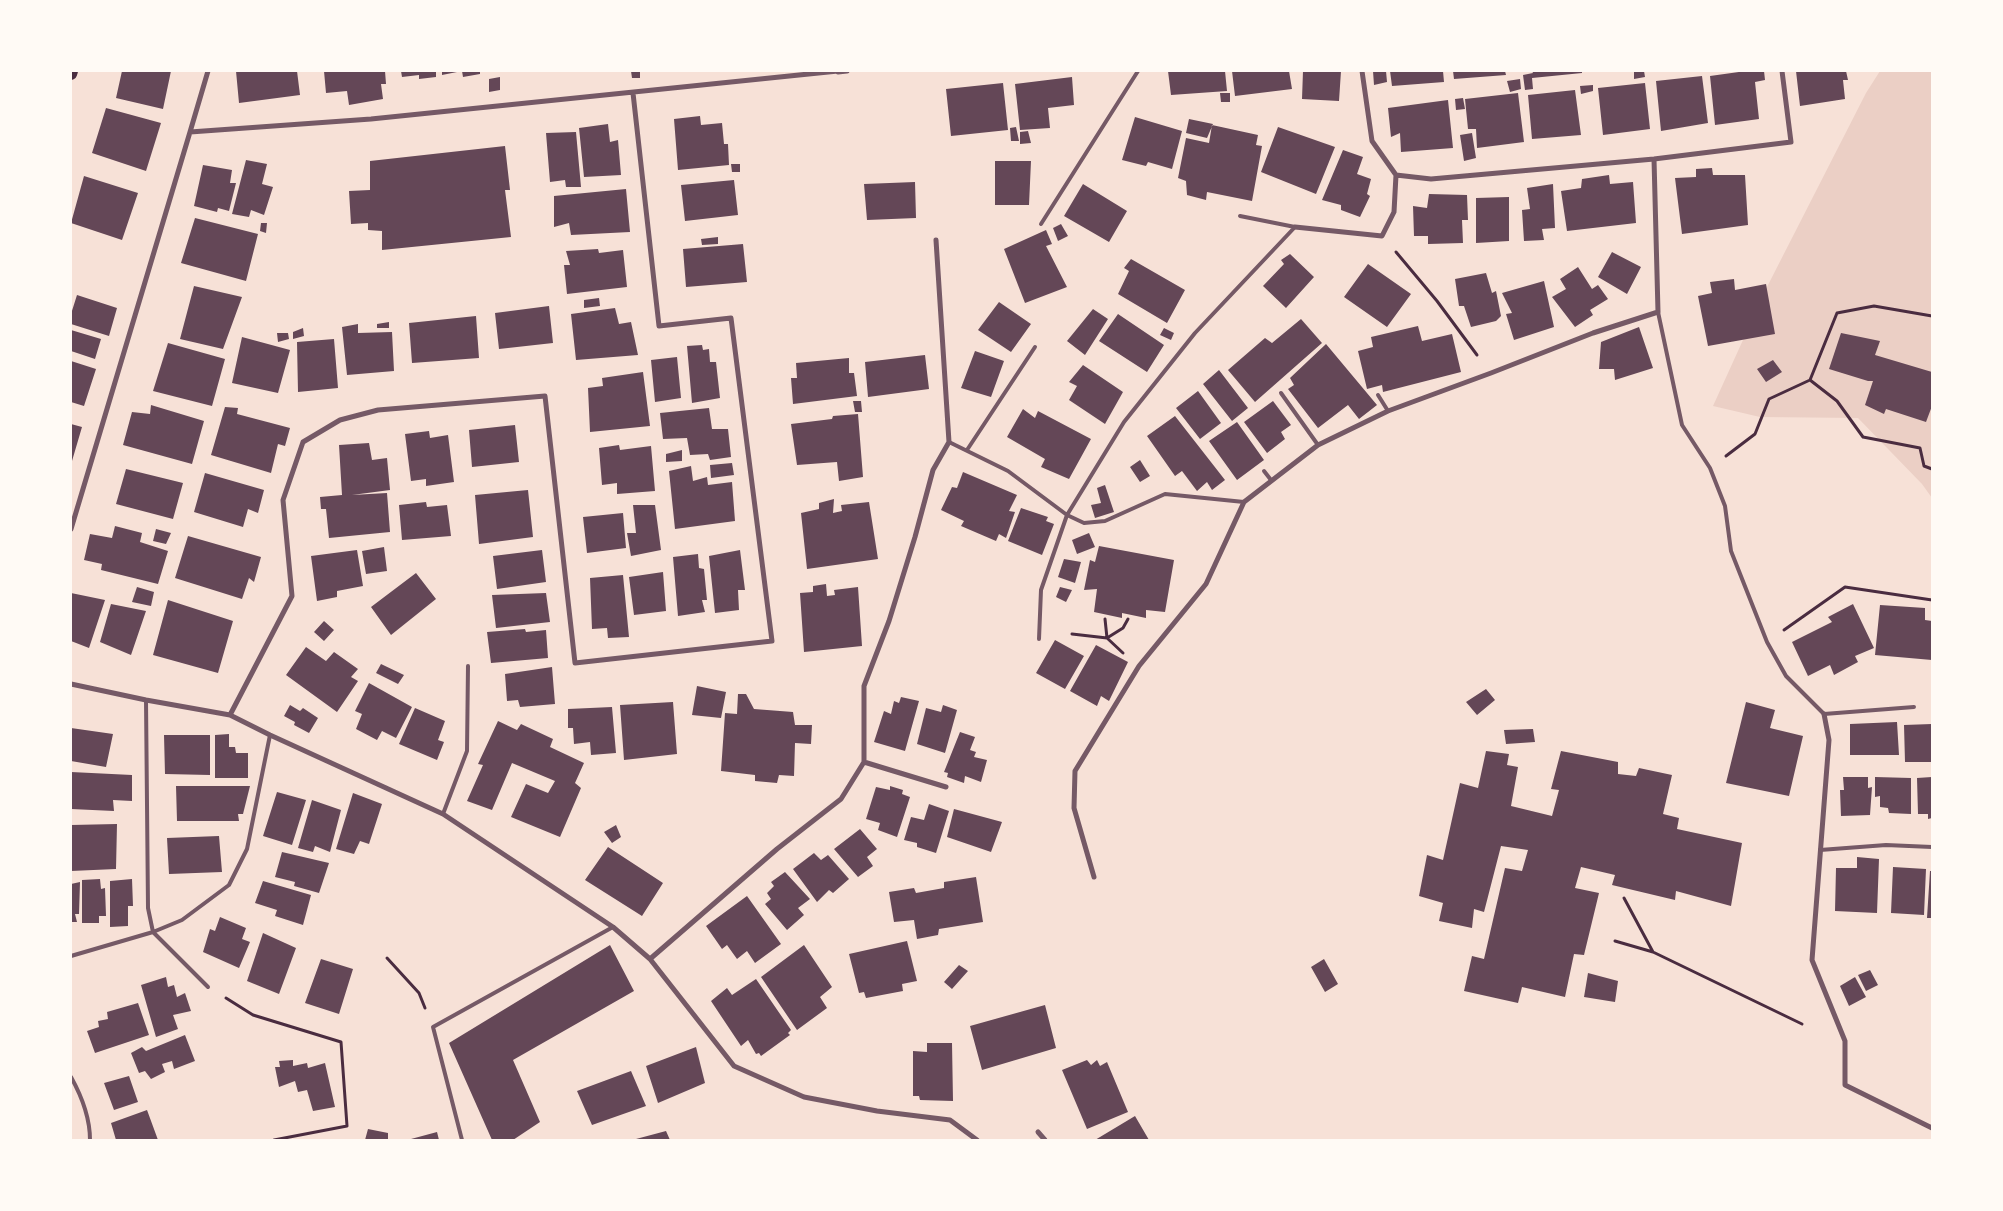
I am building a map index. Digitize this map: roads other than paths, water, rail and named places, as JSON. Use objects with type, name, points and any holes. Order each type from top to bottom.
[{"type":"street","points":[[71,529],[208,71]]},
{"type":"street","points":[[190,132],[371,119],[847,71]]},
{"type":"street","points":[[1295,227],[1382,236],[1394,212],[1396,175],[1372,140],[1362,71]]},
{"type":"street","points":[[1396,175],[1431,180],[1654,159],[1791,142],[1782,71]]},
{"type":"street","points":[[230,715],[292,596],[283,500],[303,442],[340,420],[378,410],[544,396],[575,664],[772,641],[731,318],[659,326],[633,93]]},
{"type":"street","points":[[1094,878],[1074,808],[1075,771],[1139,666],[1206,584],[1244,502],[1318,445],[1388,411],[1593,333],[1658,312],[1654,159]]},
{"type":"street","points":[[650,959],[777,849],[841,799],[864,762],[864,686],[888,621],[915,537],[932,470],[949,442],[936,240]]},
{"type":"street","points":[[71,684],[230,715],[444,814],[613,927],[650,959],[734,1066],[804,1097],[877,1111],[950,1120],[977,1140]]},
{"type":"street","points":[[1824,714],[1828,740],[1812,960],[1845,1041],[1846,1085],[1932,1128]]},
{"type":"street","points":[[864,762],[946,787]]},
{"type":"street","points":[[1038,1132],[1045,1140]]},
{"type":"lane","points":[[1041,224],[1138,71]]},
{"type":"lane","points":[[1240,216],[1295,227]]},
{"type":"lane","points":[[1038,639],[1041,590],[1067,515],[1124,422],[1195,333],[1295,227]]},
{"type":"lane","points":[[1658,312],[1682,425],[1710,468],[1724,506],[1731,552],[1767,642],[1786,676],[1824,714],[1914,707]]},
{"type":"lane","points":[[967,450],[1035,348]]},
{"type":"lane","points":[[1281,393],[1318,445]]},
{"type":"lane","points":[[1378,395],[1388,411]]},
{"type":"lane","points":[[949,442],[1008,471],[1067,515],[1084,523],[1105,521],[1165,494],[1244,502]]},
{"type":"lane","points":[[1264,471],[1271,480]]},
{"type":"lane","points":[[444,814],[467,751],[468,666]]},
{"type":"lane","points":[[146,700],[148,908],[153,932],[208,986]]},
{"type":"lane","points":[[71,956],[153,932],[182,920],[229,884],[246,849],[270,735]]},
{"type":"lane","points":[[1820,850],[1886,845],[1932,847]]},
{"type":"lane","points":[[462,1140],[433,1027],[613,927]]},
{"type":"lane","points":[[71,1077],[76,1085],[90,1128],[90,1140]]}]
